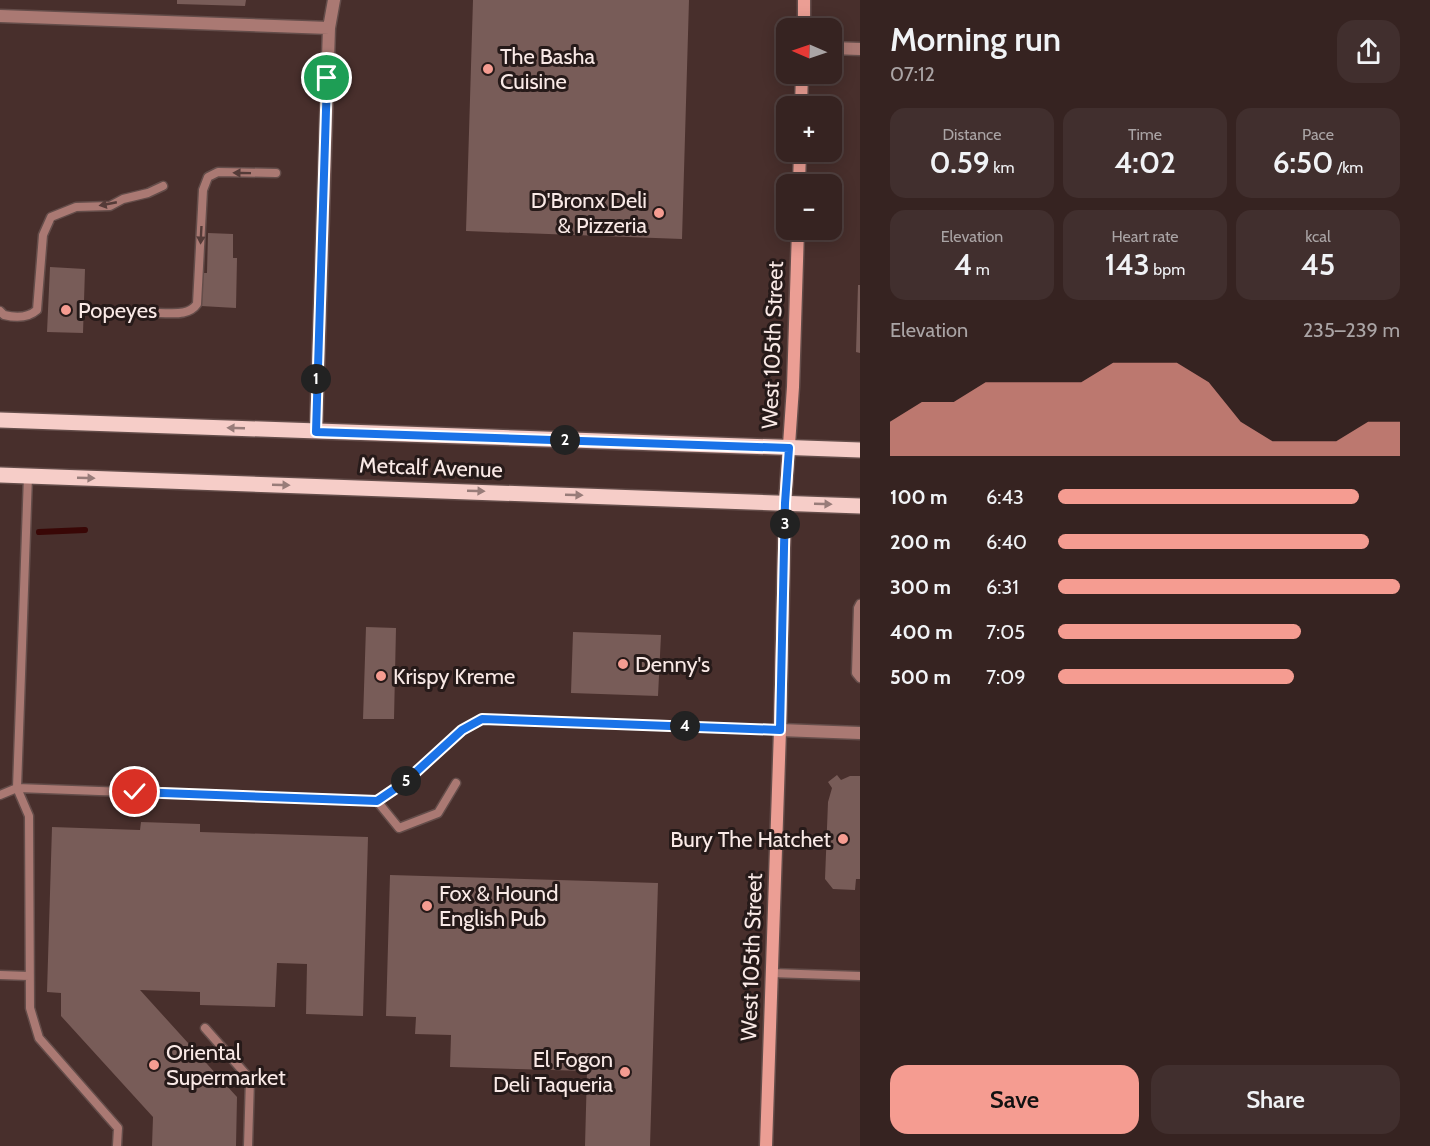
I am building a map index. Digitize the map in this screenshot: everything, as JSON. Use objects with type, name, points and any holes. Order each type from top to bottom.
[{"type":"main road","name":"Metcalf Avenue","points":[[0,420],[860,450]]},
{"type":"main road","name":"Metcalf Avenue","points":[[0,475],[860,506]]},
{"type":"street","points":[[316,432],[329,28],[334,0]]},
{"type":"street","points":[[804,0],[804,18]]},
{"type":"street","points":[[0,16],[329,28]]},
{"type":"street","points":[[842,48],[860,49]]},
{"type":"street","name":"West 105th Street","points":[[766,1146],[785,503],[798,240]]},
{"type":"street","points":[[780,730],[860,734]]},
{"type":"lane","points":[[159,313],[192,311],[197,304],[203,190],[208,177],[218,172],[276,173]]},
{"type":"lane","points":[[0,311],[4,315],[23,316],[31,315],[37,310],[43,235],[51,217],[76,207],[110,206],[163,186]]},
{"type":"lane","points":[[28,476],[17,788],[29,816],[30,1008],[39,1038],[118,1128],[117,1146]]},
{"type":"lane","points":[[860,604],[856,673],[860,678]]},
{"type":"lane","points":[[0,795],[17,788],[377,801],[405,782],[462,730],[482,719],[780,730]]},
{"type":"lane","points":[[377,801],[399,828],[438,813],[456,783]]},
{"type":"lane","points":[[771,973],[860,976]]},
{"type":"lane","points":[[0,975],[29,976]]},
{"type":"lane","points":[[205,1028],[250,1079],[248,1146]]},
{"type":"building","points":[[177,0],[246,0],[245,6],[177,4]]},
{"type":"building","points":[[473,0],[689,0],[682,239],[466,231]]},
{"type":"building","points":[[208,233],[233,234],[233,258],[237,258],[236,308],[201,306],[202,273],[207,273]]},
{"type":"building","name":"Popeyes","points":[[50,267],[85,269],[83,333],[47,332]]},
{"type":"building","points":[[858,285],[860,285],[860,353],[856,352]]},
{"type":"building","points":[[366,627],[396,628],[394,719],[363,719]]},
{"type":"building","points":[[573,632],[661,635],[658,696],[571,693]]},
{"type":"building","name":"Bury The Hatchet","points":[[837,775],[841,780],[850,776],[860,776],[860,879],[856,879],[855,890],[833,889],[825,879],[828,802],[832,788],[828,782]]},
{"type":"building","points":[[141,822],[200,824],[200,832],[368,837],[363,1016],[306,1014],[307,964],[277,963],[275,1007],[200,1005],[200,992],[140,990],[237,1097],[236,1146],[152,1146],[153,1117],[61,1016],[61,993],[47,992],[52,827],[140,830]]},
{"type":"building","points":[[390,875],[658,883],[650,1146],[585,1146],[587,1071],[450,1067],[451,1035],[415,1034],[416,1017],[386,1016]]},
{"type":"waterway","points":[[39,532],[85,530]]},
{"type":"place","name":"The Basha Cuisine","points":[[488,69]]},
{"type":"place","name":"D'Bronx Deli & Pizzeria","points":[[659,213]]},
{"type":"place","name":"Popeyes","points":[[66,310]]},
{"type":"place","name":"Denny's","points":[[623,664]]},
{"type":"place","name":"Krispy Kreme","points":[[381,676]]},
{"type":"place","name":"Bury The Hatchet","points":[[843,839]]},
{"type":"place","name":"Fox & Hound English Pub","points":[[427,906]]},
{"type":"place","name":"Oriental Supermarket","points":[[154,1065]]},
{"type":"place","name":"El Fogon Deli Taqueria","points":[[625,1072]]},
{"type":"route","points":[[135,792],[377,801],[405,782],[462,730],[482,719],[780,730],[785,503],[789,448],[316,432],[327,78]]}]
